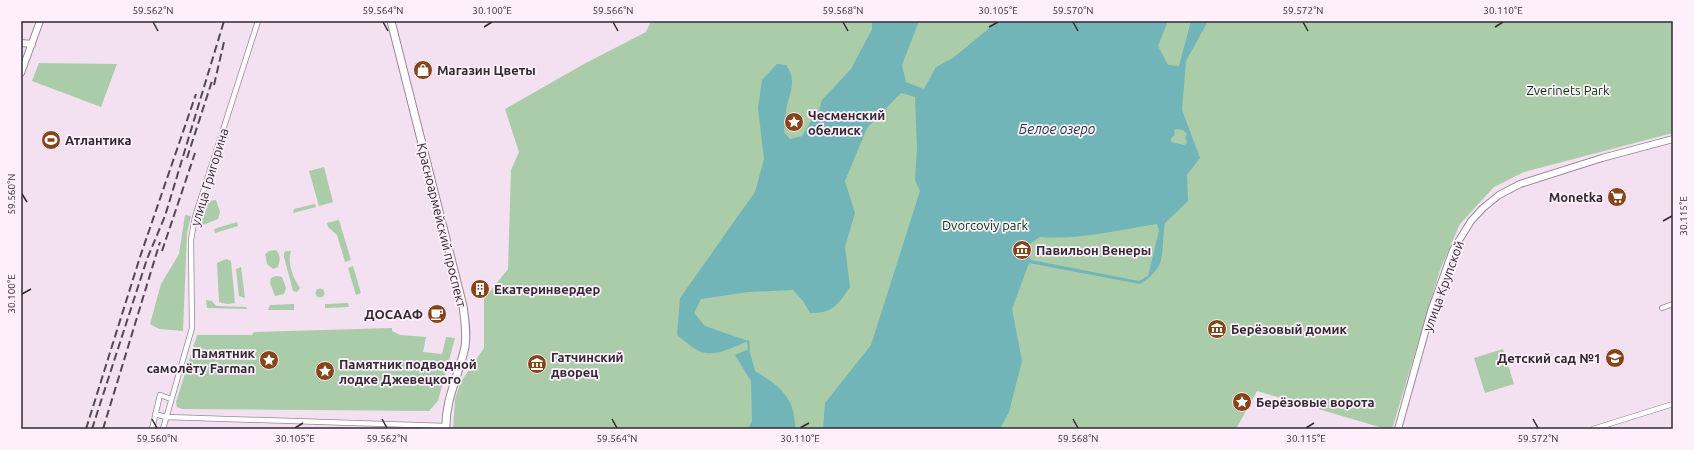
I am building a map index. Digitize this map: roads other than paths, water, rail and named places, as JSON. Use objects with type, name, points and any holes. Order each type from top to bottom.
[{"type":"main road","name":"Красноармейский проспект","points":[[391,21],[463,306],[466,334],[464,347],[450,394],[446,428]]},
{"type":"street","points":[[21,73],[40,21]]},
{"type":"street","name":"улица Григорина","points":[[163,429],[170,399],[192,328],[191,240],[195,217],[258,21]]},
{"type":"street","points":[[21,43],[32,44]]},
{"type":"street","name":"улица Крупской","points":[[1398,429],[1431,311],[1453,250],[1471,221],[1499,195],[1520,184],[1602,158],[1673,138]]},
{"type":"street","points":[[1662,308],[1673,304]]},
{"type":"street","points":[[152,429],[160,395],[170,399]]},
{"type":"street","points":[[1593,429],[1673,404]]},
{"type":"street","points":[[156,414],[166,417],[446,428]]},
{"type":"water","name":"Белое озеро","points":[[872,21],[919,21],[902,65],[906,82],[924,89],[936,67],[953,58],[998,21],[1168,21],[1158,46],[1168,65],[1179,66],[1191,21],[1208,21],[1186,61],[1182,110],[1200,158],[1187,175],[1188,201],[1165,223],[1162,258],[1159,264],[1155,271],[1140,284],[1029,263],[1012,309],[1022,361],[1009,412],[1000,429],[823,429],[825,403],[871,345],[920,191],[915,180],[917,148],[915,97],[901,93],[867,128],[845,181],[855,213],[845,247],[850,287],[834,307],[824,312],[810,313],[803,301],[793,290],[748,292],[701,299],[694,313],[705,326],[748,341],[730,349],[716,353],[709,353],[697,350],[677,335],[680,298],[755,192],[764,159],[758,108],[762,80],[777,64],[786,65],[790,71],[792,88],[786,110],[784,132],[790,139],[802,136],[811,121],[817,117],[822,100],[851,69],[872,29]],"holes":[[[1175,129],[1183,130],[1187,134],[1185,137],[1187,143],[1184,145],[1171,142]],[[1157,224],[1159,231],[1148,276],[1139,281],[1031,260],[1029,257],[1015,256],[1014,253],[1012,253],[1012,247],[1015,245],[1028,245],[1040,237],[1055,238],[1084,236]]]},
{"type":"water","points":[[749,349],[755,371],[778,387],[789,401],[795,418],[795,429],[748,429],[752,421],[751,381],[735,355]]},
{"type":"waterway","points":[[748,341],[749,349]]},
{"type":"railway","points":[[92,429],[147,259],[165,216],[224,21]]},
{"type":"railway","points":[[214,85],[224,42]]},
{"type":"railway","points":[[187,158],[213,78]]},
{"type":"railway","points":[[86,429],[140,257],[196,94]]},
{"type":"railway","points":[[162,251],[195,153]]},
{"type":"railway","points":[[103,429],[160,242]]},
{"type":"place","name":"Магазин Цветы","points":[[423,70]]},
{"type":"place","name":"Чесменский обелиск","points":[[794,122]]},
{"type":"place","name":"Атлантика","points":[[51,140]]},
{"type":"place","name":"Monetka","points":[[1617,197]]},
{"type":"place","name":"Павильон Венеры","points":[[1022,250]]},
{"type":"place","name":"Екатеринвердер","points":[[480,289]]},
{"type":"place","name":"ДОСААФ","points":[[437,314]]},
{"type":"place","name":"Берёзовый домик","points":[[1217,329]]},
{"type":"place","name":"Детский сад №1","points":[[1615,358]]},
{"type":"place","name":"Памятник самолёту Farman","points":[[269,360]]},
{"type":"place","name":"Гатчинский дворец","points":[[537,364]]},
{"type":"place","name":"Памятник подводной лодке Джевецкого","points":[[325,371]]},
{"type":"place","name":"Берёзовые ворота","points":[[1242,402]]},
{"type":"park label","name":"Zverinets Park","points":[[1568,90]]},
{"type":"park label","name":"Dvorcoviy park","points":[[985,225]]}]
